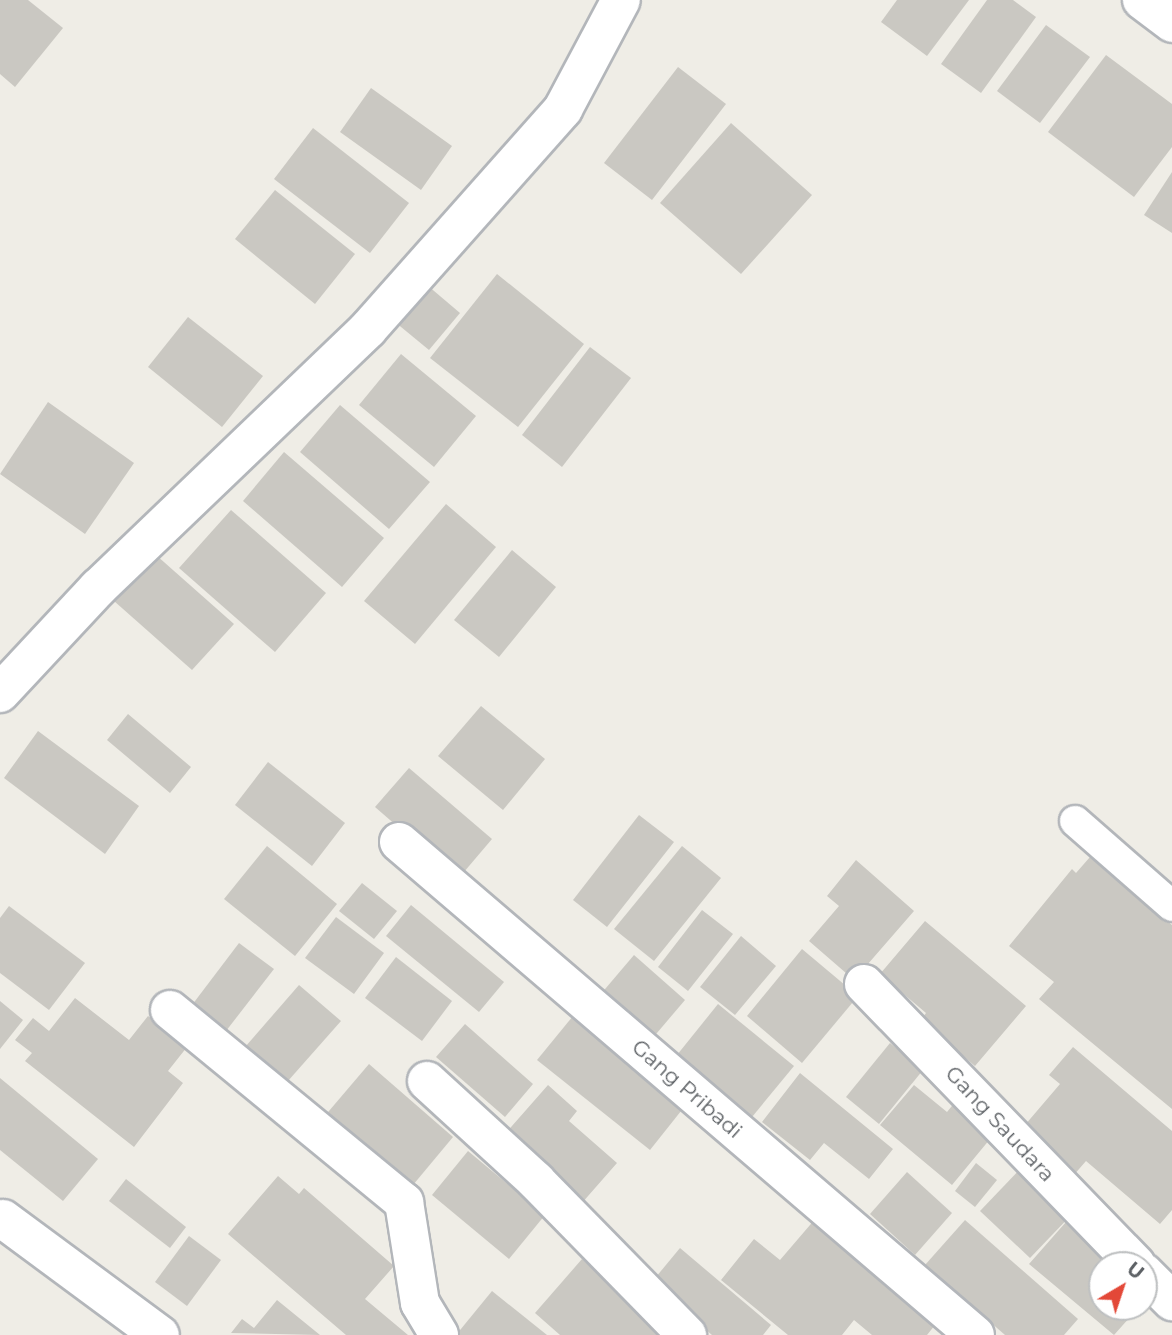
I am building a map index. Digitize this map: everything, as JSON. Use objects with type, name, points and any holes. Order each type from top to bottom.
[{"type":"street","points":[[0,693],[97,588],[368,329],[563,109],[621,0]]},
{"type":"street","points":[[1142,0],[1172,23]]},
{"type":"street","name":"Gang Pribadi","points":[[399,842],[975,1335]]},
{"type":"street","name":"Gang Saudara","points":[[864,984],[1122,1251]]},
{"type":"street","points":[[170,1010],[404,1202],[420,1303],[439,1335]]},
{"type":"street","points":[[427,1081],[536,1181],[687,1335]]},
{"type":"street","points":[[3,1219],[160,1335]]},
{"type":"street","points":[[1158,1287],[1172,1301]]},
{"type":"lane","points":[[1076,821],[1172,906]]},
{"type":"building","points":[[0,0],[28,0],[63,28],[15,87],[0,74]]},
{"type":"building","points":[[897,0],[969,0],[927,56],[881,22]]},
{"type":"building","points":[[987,0],[1013,0],[1036,17],[981,93],[941,64]]},
{"type":"building","points":[[1046,25],[1090,57],[1040,123],[997,91]]},
{"type":"building","points":[[1106,55],[1172,104],[1172,147],[1134,197],[1048,132]]},
{"type":"building","points":[[678,67],[726,104],[652,200],[604,163]]},
{"type":"building","points":[[371,88],[452,146],[421,190],[340,132]]},
{"type":"building","points":[[731,123],[812,195],[741,274],[660,203]]},
{"type":"building","points":[[313,128],[409,203],[370,253],[274,179]]},
{"type":"building","points":[[1172,172],[1172,233],[1144,215]]},
{"type":"building","points":[[275,190],[355,254],[315,304],[235,239]]},
{"type":"building","points":[[497,274],[584,344],[518,427],[430,358]]},
{"type":"building","points":[[427,285],[460,313],[429,350],[395,322]]},
{"type":"building","points":[[188,317],[263,376],[222,427],[148,367]]},
{"type":"building","points":[[590,347],[631,378],[562,467],[522,435]]},
{"type":"building","points":[[401,354],[476,416],[434,467],[359,405]]},
{"type":"building","points":[[48,402],[134,463],[85,534],[0,474]]},
{"type":"building","points":[[340,405],[430,482],[389,529],[300,452]]},
{"type":"building","points":[[284,452],[384,538],[342,587],[243,501]]},
{"type":"building","points":[[446,504],[496,547],[415,644],[364,601]]},
{"type":"building","points":[[231,510],[326,593],[275,652],[179,568]]},
{"type":"building","points":[[512,550],[556,587],[499,657],[454,620]]},
{"type":"building","points":[[156,555],[234,624],[192,670],[114,601]]},
{"type":"building","points":[[481,706],[545,759],[503,810],[438,756]]},
{"type":"building","points":[[128,714],[191,767],[170,793],[107,740]]},
{"type":"building","points":[[38,731],[139,806],[105,854],[4,778]]},
{"type":"building","points":[[268,762],[345,823],[312,866],[235,805]]},
{"type":"building","points":[[409,768],[492,839],[458,879],[375,807]]},
{"type":"building","points":[[639,815],[674,842],[607,927],[573,900]]},
{"type":"building","points":[[267,846],[337,904],[295,956],[224,899]]},
{"type":"building","points":[[682,846],[721,878],[654,961],[614,929]]},
{"type":"building","points":[[1090,857],[1172,925],[1172,1109],[1039,999],[1054,982],[1009,946],[1072,869],[1076,873]]},
{"type":"building","points":[[856,860],[914,911],[854,980],[809,941],[839,906],[827,896]]},
{"type":"building","points":[[362,883],[397,911],[374,939],[339,911]]},
{"type":"building","points":[[411,905],[504,982],[479,1012],[386,936]]},
{"type":"building","points":[[9,906],[85,963],[49,1010],[0,973],[0,918]]},
{"type":"building","points":[[702,910],[733,934],[688,991],[658,967]]},
{"type":"building","points":[[336,917],[384,953],[354,994],[305,958]]},
{"type":"building","points":[[925,921],[1026,1006],[975,1066],[921,1020],[926,1013],[880,974]]},
{"type":"building","points":[[741,936],[776,966],[735,1015],[700,987]]},
{"type":"building","points":[[239,943],[274,969],[226,1031],[192,1005]]},
{"type":"building","points":[[802,949],[858,996],[802,1063],[747,1016]]},
{"type":"building","points":[[634,955],[685,1000],[651,1040],[600,995]]},
{"type":"building","points":[[396,957],[452,1001],[422,1041],[365,998]]},
{"type":"building","points":[[299,985],[341,1021],[280,1090],[239,1054]]},
{"type":"building","points":[[75,998],[129,1040],[148,1016],[187,1047],[168,1071],[183,1083],[134,1147],[25,1061],[32,1053],[15,1040],[33,1018],[49,1031]]},
{"type":"building","points":[[0,1001],[23,1020],[0,1049]]},
{"type":"building","points":[[718,1004],[794,1066],[752,1117],[677,1055]]},
{"type":"building","points":[[573,1016],[685,1106],[650,1150],[537,1060]]},
{"type":"building","points":[[465,1024],[533,1084],[505,1117],[436,1057]]},
{"type":"building","points":[[890,1043],[923,1070],[879,1124],[846,1097]]},
{"type":"building","points":[[1073,1047],[1172,1131],[1172,1210],[1160,1224],[1086,1161],[1066,1184],[1013,1139],[1060,1084],[1049,1075]]},
{"type":"building","points":[[369,1064],[453,1137],[408,1191],[323,1118]]},
{"type":"building","points":[[800,1073],[893,1149],[869,1179],[824,1143],[810,1160],[762,1122]]},
{"type":"building","points":[[0,1078],[98,1159],[63,1201],[0,1150]]},
{"type":"building","points":[[548,1085],[577,1111],[569,1121],[617,1163],[574,1212],[497,1143]]},
{"type":"building","points":[[914,1085],[947,1112],[956,1101],[995,1133],[952,1185],[880,1125]]},
{"type":"building","points":[[468,1151],[545,1215],[509,1259],[432,1195]]},
{"type":"building","points":[[976,1163],[997,1180],[975,1207],[955,1191]]},
{"type":"building","points":[[1025,1164],[1075,1211],[1030,1258],[980,1211]]},
{"type":"building","points":[[907,1172],[952,1213],[915,1255],[870,1214]]},
{"type":"building","points":[[278,1176],[299,1194],[304,1188],[394,1266],[365,1299],[408,1335],[346,1335],[228,1234]]},
{"type":"building","points":[[126,1179],[186,1227],[170,1248],[109,1201]]},
{"type":"building","points":[[816,1218],[939,1320],[927,1335],[872,1335],[854,1320],[842,1335],[788,1335],[721,1280],[754,1239],[780,1260]]},
{"type":"building","points":[[965,1220],[1078,1319],[1064,1335],[1005,1335],[925,1265]]},
{"type":"building","points":[[1066,1222],[1086,1239],[1106,1251],[1088,1251],[1088,1313],[1029,1264]]},
{"type":"building","points":[[189,1236],[221,1260],[187,1306],[155,1282]]},
{"type":"building","points":[[680,1248],[771,1325],[763,1335],[712,1335],[651,1283]]},
{"type":"building","points":[[582,1259],[666,1335],[560,1335],[535,1313]]},
{"type":"building","points":[[492,1291],[547,1335],[456,1335]]},
{"type":"building","points":[[277,1300],[320,1335],[231,1333],[242,1319],[254,1328]]},
{"type":"building","points":[[1097,1321],[1126,1321],[1114,1335]]}]
